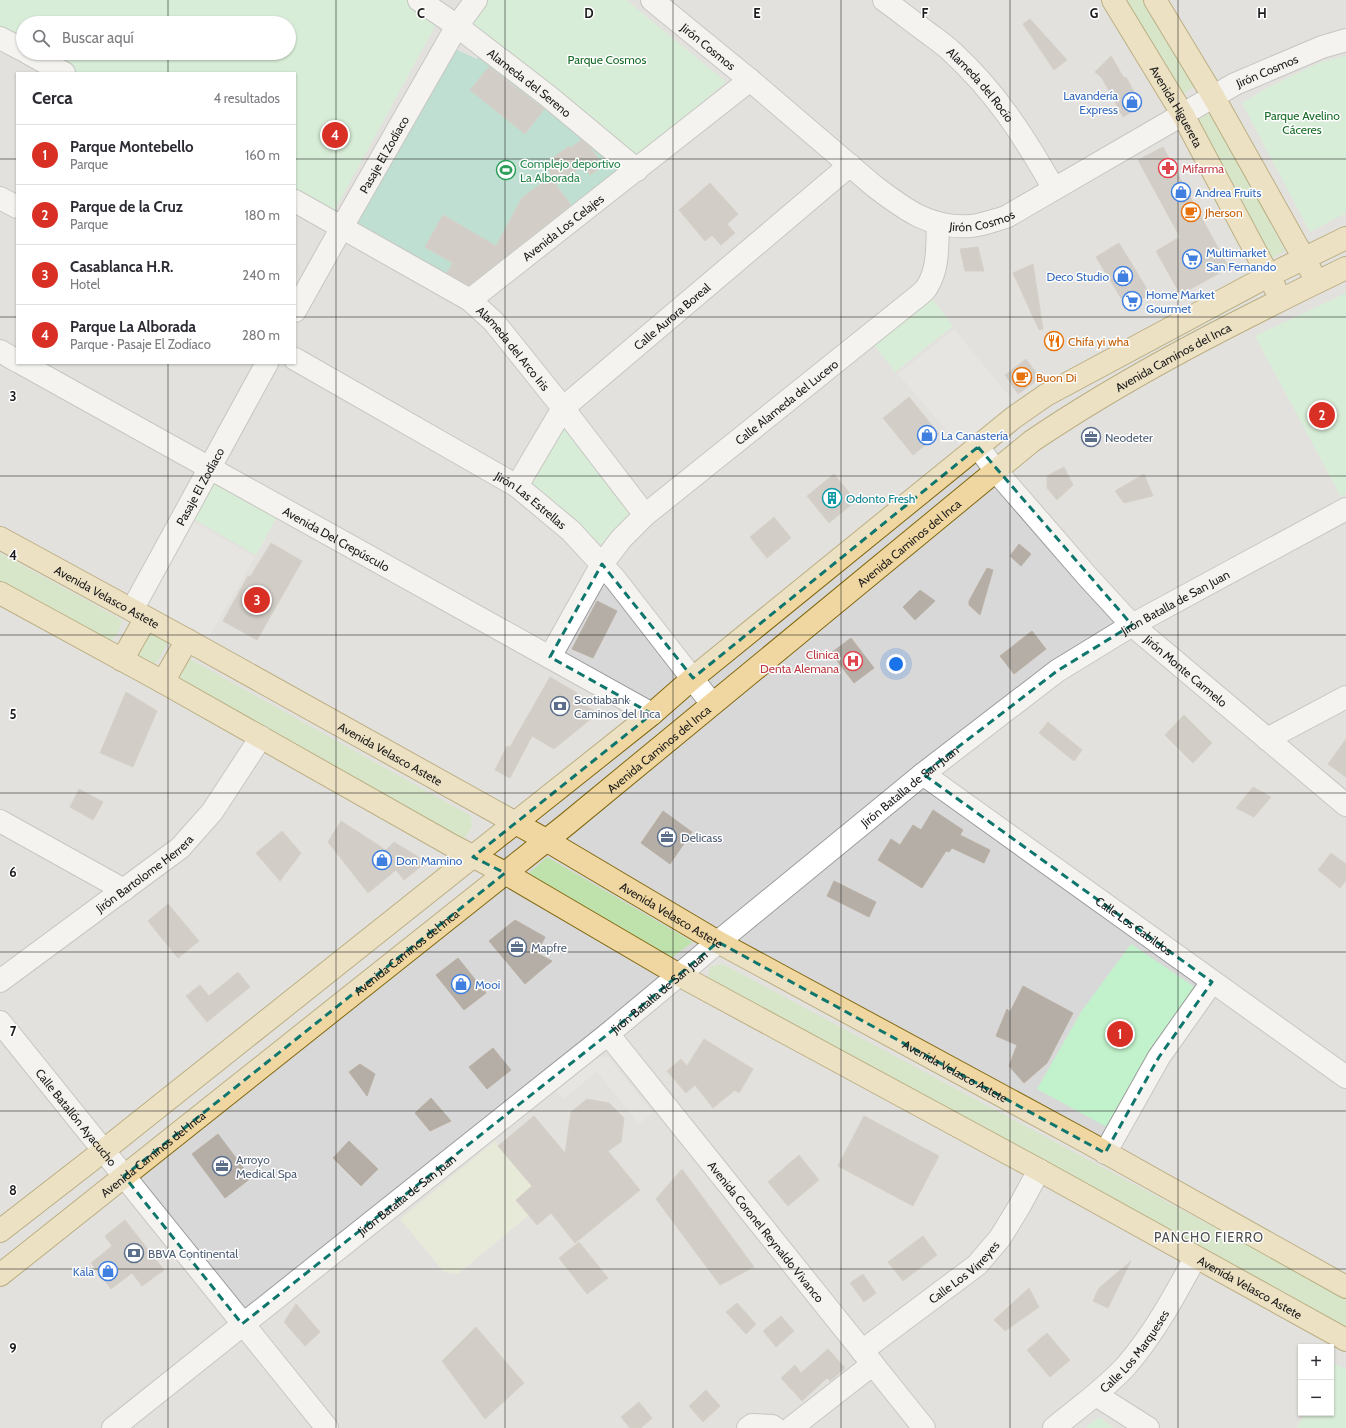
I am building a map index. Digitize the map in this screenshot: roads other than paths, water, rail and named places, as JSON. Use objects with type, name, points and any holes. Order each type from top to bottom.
[{"type":"main road","name":"Avenida Higuereta","points":[[1113,0],[1182,115],[1281,299]]},
{"type":"main road","points":[[1155,0],[1213,96],[1317,282]]},
{"type":"main road","points":[[0,1231],[103,1151],[652,714],[693,678],[1013,418],[1046,395],[1268,276],[1346,238]]},
{"type":"main road","name":"Avenida Caminos del Inca","points":[[0,1275],[546,840],[1032,441],[1060,422],[1160,364],[1281,299],[1346,268]]},
{"type":"main road","name":"Avenida Velasco Astete","points":[[0,538],[187,640],[546,840],[718,942],[1106,1153],[1346,1287]]},
{"type":"main road","name":"Avenida Velasco Astete","points":[[0,593],[163,682],[473,857],[505,873],[679,976],[1039,1170],[1195,1258],[1346,1340]]},
{"type":"main road","points":[[122,660],[139,614]]},
{"type":"main road","points":[[163,682],[187,640]]},
{"type":"street","name":"Alameda del Sereno","points":[[418,0],[457,26],[548,96],[637,170]]},
{"type":"street","name":"Pasaje El Zodíaco","points":[[296,309],[457,26],[476,0]]},
{"type":"street","name":"Jirón Cosmos","points":[[652,0],[750,80],[874,186],[894,201],[920,218],[938,224],[971,226],[1006,217],[1235,84],[1322,47],[1346,40]]},
{"type":"street","name":"Alameda del Rocío","points":[[884,0],[951,51],[994,95],[1028,144],[1054,189]]},
{"type":"street","points":[[0,38],[16,46]]},
{"type":"street","points":[[41,60],[62,72]]},
{"type":"street","name":"Avenida Los Celajes","points":[[470,300],[750,80]]},
{"type":"street","name":"Calle Aurora Boreal","points":[[517,486],[563,408],[850,165]]},
{"type":"street","points":[[0,198],[16,206]]},
{"type":"street","name":"Alameda del Arco Iris","points":[[296,202],[470,300],[494,322],[563,408],[645,515]]},
{"type":"street","name":"Calle Alameda del Lucero","points":[[550,657],[602,564],[621,539],[645,515],[926,288],[934,272],[938,252],[938,224]]},
{"type":"street","points":[[0,351],[16,360]]},
{"type":"street","name":"Jirón Las Estrellas","points":[[296,360],[517,486],[570,531],[602,564],[712,704]]},
{"type":"street","name":"Avenida Del Crepúsculo","points":[[23,364],[652,714]]},
{"type":"street","name":"Pasaje El Zodíaco","points":[[139,614],[210,468],[266,364]]},
{"type":"street","name":"Jirón Monte Carmelo","points":[[978,447],[996,471],[1132,625],[1346,805]]},
{"type":"street","name":"Jirón Batalla de San Juan","points":[[113,1428],[608,1034],[923,774],[1057,671],[1132,625],[1346,509]]},
{"type":"street","points":[[1267,739],[1346,697]]},
{"type":"street","name":"Jirón Bartolome Herrera","points":[[0,981],[180,848],[212,812],[261,738]]},
{"type":"street","name":"Calle Los Cabildos","points":[[923,774],[1346,1077]]},
{"type":"street","points":[[0,821],[124,890]]},
{"type":"street","points":[[1106,1153],[1159,1057],[1212,982]]},
{"type":"street","name":"Calle Batallón Ayacucho","points":[[0,1022],[327,1428]]},
{"type":"street","name":"Avenida Coronel Reynaldo Vivanco","points":[[608,1034],[924,1428]]},
{"type":"street","name":"Calle Los Virreyes","points":[[791,1428],[867,1358],[977,1265],[1000,1238],[1039,1170]]},
{"type":"street","name":"Calle Los Marqueses","points":[[1054,1428],[1096,1395],[1126,1366],[1151,1335],[1195,1258]]},
{"type":"street","points":[[1096,1395],[1148,1428]]},
{"type":"street","points":[[748,1428],[752,1425],[772,1426],[775,1428]]},
{"type":"place","name":"Lavandería Express","points":[[1132,102]]},
{"type":"place","name":"Parque La Alborada","points":[[335,135]]},
{"type":"place","name":"Mifarma","points":[[1168,168]]},
{"type":"place","name":"Complejo deportivo La Alborada","points":[[506,170]]},
{"type":"place","name":"Andrea Fruits","points":[[1181,192]]},
{"type":"place","name":"Jherson","points":[[1191,212]]},
{"type":"place","name":"Multimarket San Fernando","points":[[1192,259]]},
{"type":"place","name":"Deco Studio","points":[[1123,276]]},
{"type":"place","name":"Home Market Gourmet","points":[[1132,301]]},
{"type":"place","name":"Chifa yi wha","points":[[1054,341]]},
{"type":"place","name":"Buon Di","points":[[1022,377]]},
{"type":"place","name":"Parque de la Cruz","points":[[1322,415]]},
{"type":"place","name":"La Canastería","points":[[927,435]]},
{"type":"place","name":"Neodeter","points":[[1091,437]]},
{"type":"place","name":"Odonto Fresh","points":[[832,498]]},
{"type":"place","name":"Casablanca H.R.","points":[[257,600]]},
{"type":"place","name":"Clinica Denta Alemana","points":[[853,661]]},
{"type":"place","name":"Scotiabank Caminos del Inca","points":[[560,706]]},
{"type":"place","name":"Delicass","points":[[667,837]]},
{"type":"place","name":"Don Mamino","points":[[382,860]]},
{"type":"place","name":"Mapfre","points":[[517,947]]},
{"type":"place","name":"Mooi","points":[[461,984]]},
{"type":"place","name":"Parque Montebello","points":[[1120,1034]]},
{"type":"place","name":"Arroyo Medical Spa","points":[[222,1166]]},
{"type":"place","name":"BBVA Continental","points":[[134,1253]]},
{"type":"place","name":"Kala","points":[[108,1271]]},
{"type":"district","name":"PANCHO FIERRO","points":[[1209,1237]]},
{"type":"park label","name":"Parque Cosmos","points":[[607,59]]},
{"type":"park label","name":"Parque Avelino Cáceres","points":[[1302,122]]}]
